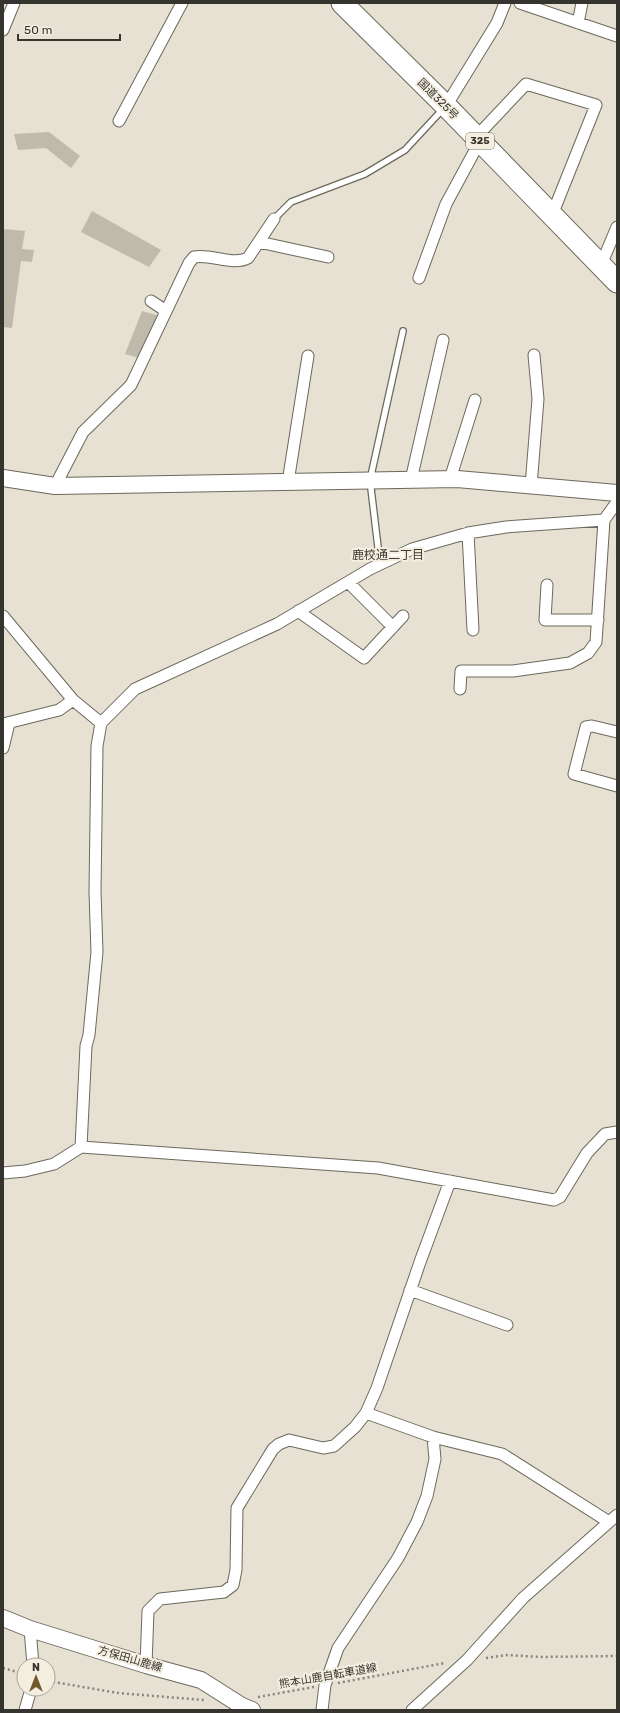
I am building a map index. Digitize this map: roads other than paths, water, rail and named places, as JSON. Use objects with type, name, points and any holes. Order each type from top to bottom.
[{"type":"highway","name":"国道325号","points":[[342,3],[446,106],[617,282]]},
{"type":"street","points":[[3,30],[14,3]]},
{"type":"street","points":[[119,121],[182,3]]},
{"type":"street","points":[[446,106],[497,23],[506,3]]},
{"type":"street","points":[[520,3],[617,36]]},
{"type":"street","points":[[578,23],[582,3]]},
{"type":"street","points":[[419,278],[446,204],[478,139],[526,84],[596,105],[552,215]]},
{"type":"street","points":[[55,486],[83,432],[131,385],[189,263],[194,257],[205,256],[230,261],[242,261],[248,258],[274,219]]},
{"type":"street","points":[[601,265],[617,227]]},
{"type":"street","points":[[258,242],[328,257]]},
{"type":"street","points":[[151,301],[166,311]]},
{"type":"street","points":[[411,480],[443,340]]},
{"type":"street","points":[[531,486],[538,399],[534,355]]},
{"type":"street","points":[[288,482],[308,356]]},
{"type":"street","points":[[450,479],[475,400]]},
{"type":"street","points":[[3,478],[55,486],[450,479],[617,493]]},
{"type":"street","points":[[460,689],[461,671],[513,671],[570,663],[588,653],[596,642],[604,520],[617,502]]},
{"type":"street","points":[[81,1147],[86,1046],[89,1035],[97,952],[95,892],[97,746],[101,723],[135,689],[278,624],[348,582],[412,548],[468,533],[506,527],[604,520]]},
{"type":"street","points":[[468,533],[473,630]]},
{"type":"street","points":[[348,582],[393,627]]},
{"type":"street","points":[[546,585],[545,620],[598,620]]},
{"type":"street","points":[[298,611],[364,658],[403,616]]},
{"type":"street","points":[[3,616],[73,700],[101,723]]},
{"type":"street","points":[[3,748],[6,723],[59,710],[73,700]]},
{"type":"street","points":[[617,732],[592,726],[586,727],[574,774],[617,786]]},
{"type":"street","points":[[3,1173],[25,1171],[54,1164],[81,1147],[378,1168],[554,1200],[560,1197],[587,1153],[605,1134],[617,1132]]},
{"type":"street","points":[[146,1665],[148,1611],[160,1599],[224,1592],[233,1585],[236,1570],[237,1508],[273,1449],[279,1444],[289,1440],[323,1448],[334,1446],[355,1427],[366,1413],[377,1388],[410,1290],[450,1181]]},
{"type":"street","points":[[410,1290],[507,1325]]},
{"type":"street","points":[[366,1413],[433,1437],[502,1454],[613,1518],[523,1598],[467,1660],[412,1710]]},
{"type":"street","points":[[322,1710],[325,1685],[338,1648],[398,1558],[417,1522],[427,1496],[435,1459],[433,1437]]},
{"type":"street","name":"方保田山鹿線","points":[[3,1618],[30,1629],[146,1665],[201,1680],[247,1708]]},
{"type":"street","points":[[30,1629],[32,1657]]},
{"type":"street","points":[[25,1710],[29,1697]]},
{"type":"lane","points":[[274,219],[291,202],[365,174],[405,150],[446,106]]},
{"type":"lane","points":[[380,564],[370,480],[403,331]]},
{"type":"district","name":"鹿校通二丁目","points":[[388,555]]}]
